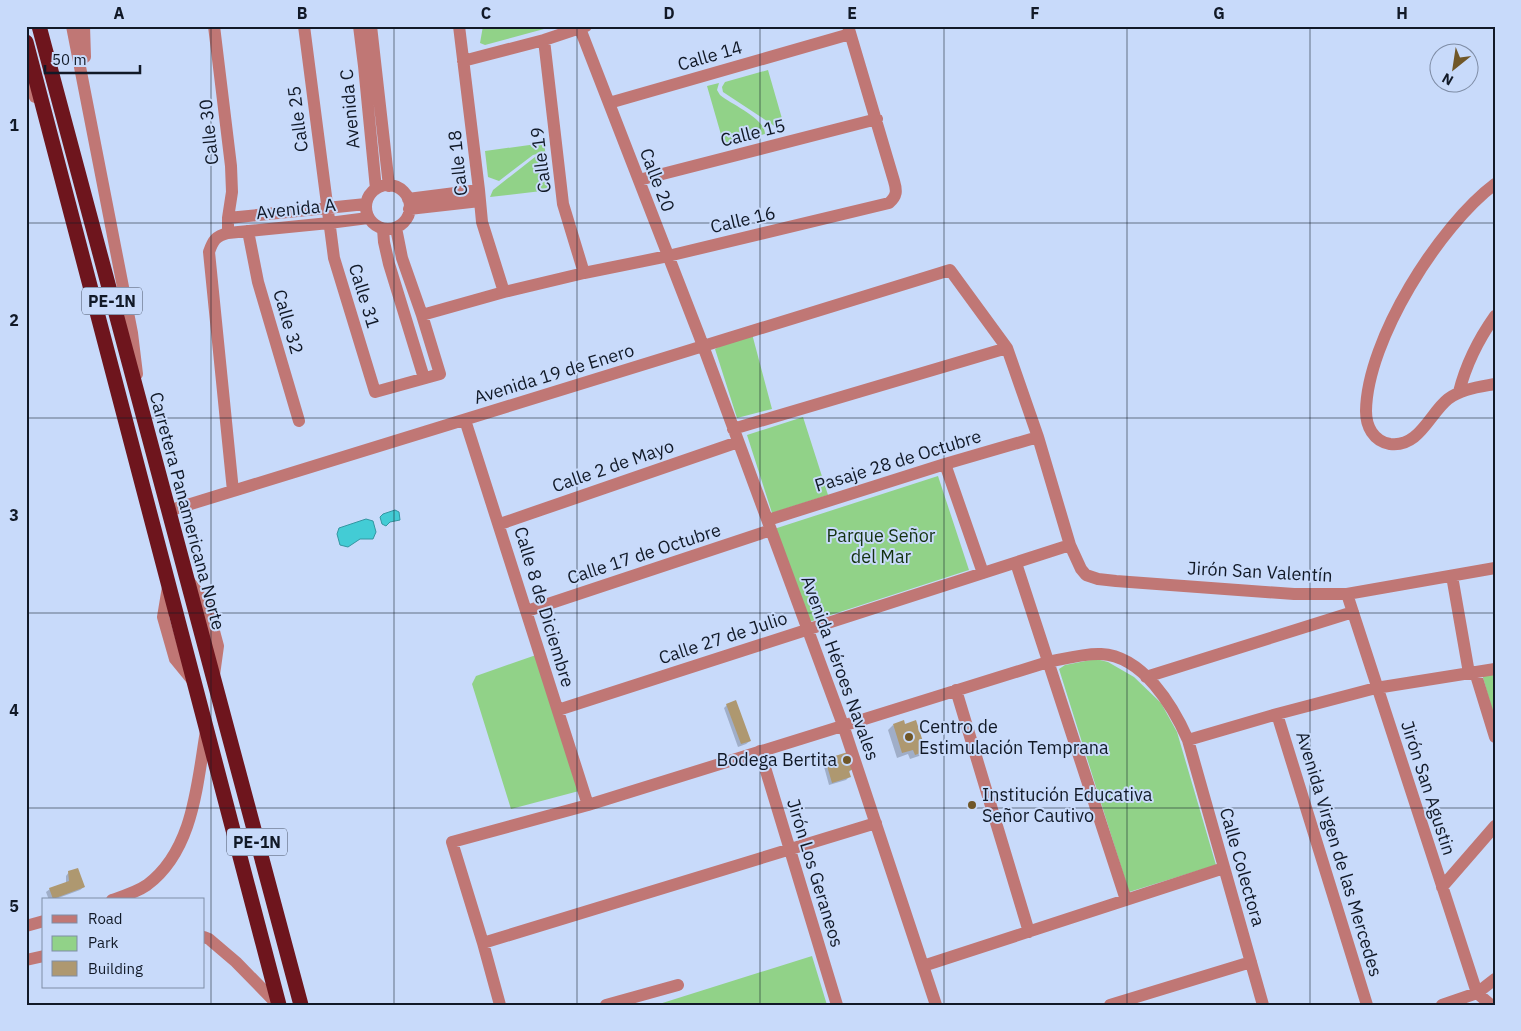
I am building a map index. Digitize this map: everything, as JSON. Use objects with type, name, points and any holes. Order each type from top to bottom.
[{"type":"highway","name":"Carretera Panamericana Norte","points":[[39,26],[301,1005]]},
{"type":"highway","name":"Carretera Panamericana Norte","points":[[26,42],[279,1005]]},
{"type":"street","points":[[72,26],[132,333],[143,418]]},
{"type":"street","points":[[84,26],[87,99]]},
{"type":"street","name":"Calle 30","points":[[214,26],[231,166],[232,192],[228,233]]},
{"type":"street","name":"Calle 25","points":[[304,26],[327,208]]},
{"type":"street","name":"Avenida C","points":[[359,26],[376,189]]},
{"type":"street","name":"Avenida C","points":[[371,26],[389,186]]},
{"type":"street","name":"Calle 18","points":[[459,26],[483,228],[504,292]]},
{"type":"street","points":[[464,61],[544,40],[582,27]]},
{"type":"street","name":"Calle 20","points":[[582,27],[609,103],[701,341]]},
{"type":"street","name":"Calle 14","points":[[609,103],[849,30]]},
{"type":"street","name":"Calle 16","points":[[422,315],[504,292],[889,204],[894,199],[897,191],[849,30]]},
{"type":"street","name":"Calle 19","points":[[544,40],[563,204],[584,273]]},
{"type":"street","points":[[26,77],[50,129]]},
{"type":"street","name":"Calle 15","points":[[639,180],[877,119]]},
{"type":"street","points":[[1495,184],[1462,216],[1440,242],[1411,284],[1390,324],[1377,354],[1368,386],[1366,409],[1368,427],[1379,440],[1389,444],[1404,442],[1415,436],[1448,399],[1459,392],[1495,384]]},
{"type":"street","points":[[390,228],[372,223],[366,214],[368,198],[376,189],[389,186],[400,190],[409,204],[406,220],[390,228],[384,242],[387,258],[424,378],[440,374],[422,315],[390,228]]},
{"type":"street","points":[[409,204],[480,195]]},
{"type":"street","name":"Avenida A","points":[[228,218],[366,204]]},
{"type":"street","name":"Calle 31","points":[[327,208],[337,271],[375,392],[424,378]]},
{"type":"street","name":"Avenida A","points":[[228,233],[368,218]]},
{"type":"street","name":"Calle 32","points":[[248,231],[258,282],[299,421]]},
{"type":"street","points":[[228,233],[219,235],[212,243],[209,252],[234,491]]},
{"type":"street","name":"Avenida 19 de Enero","points":[[168,512],[465,420],[701,341],[950,270]]},
{"type":"street","name":"Jirón San Valentín","points":[[950,270],[1007,348],[1038,436],[1070,545],[1080,569],[1086,574],[1098,579],[1294,594],[1347,594],[1495,568]]},
{"type":"street","points":[[1459,392],[1464,372],[1471,357],[1485,330],[1495,316]]},
{"type":"street","name":"Avenida Héroes Navales","points":[[701,341],[843,725],[936,1005]]},
{"type":"street","points":[[733,428],[1007,348]]},
{"type":"street","name":"Calle 8 de Diciembre","points":[[465,420],[500,524],[588,805]]},
{"type":"street","name":"Pasaje 28 de Octubre","points":[[769,526],[945,464],[1038,436]]},
{"type":"street","name":"Calle 2 de Mayo","points":[[500,524],[738,442]]},
{"type":"street","points":[[945,464],[983,573]]},
{"type":"street","name":"Calle 17 de Octubre","points":[[527,611],[769,526]]},
{"type":"street","name":"Calle 27 de Julio","points":[[558,710],[1070,545]]},
{"type":"street","points":[[1016,562],[1126,900]]},
{"type":"street","points":[[1452,576],[1472,673],[1495,737]]},
{"type":"street","name":"Jirón San Agustin","points":[[1347,594],[1376,688],[1477,993]]},
{"type":"street","points":[[1146,677],[1353,612]]},
{"type":"street","name":"Calle Colectora","points":[[483,943],[452,842],[588,805],[1048,662],[1099,654],[1110,655],[1133,666],[1159,689],[1179,720],[1188,740],[1263,1005]]},
{"type":"street","points":[[1188,740],[1376,688],[1495,669]]},
{"type":"street","points":[[956,690],[1029,932]]},
{"type":"street","name":"Avenida Virgen de las Mercedes","points":[[1277,714],[1367,1005]]},
{"type":"street","points":[[118,898],[146,885],[170,861],[184,836],[194,797],[207,726]]},
{"type":"street","name":"Jirón Los Geraneos","points":[[760,751],[838,1005]]},
{"type":"street","points":[[500,1005],[483,943],[876,823]]},
{"type":"street","points":[[1442,887],[1495,826]]},
{"type":"street","points":[[923,966],[1224,868]]},
{"type":"street","points":[[26,926],[42,922]]},
{"type":"street","points":[[205,938],[236,962],[279,1005]]},
{"type":"street","points":[[26,960],[42,956]]},
{"type":"street","points":[[1110,1005],[1251,962]]},
{"type":"street","points":[[1442,1005],[1477,993],[1495,978]]},
{"type":"street","points":[[606,1005],[678,985]]},
{"type":"street","points":[[1477,993],[1491,1005]]},
{"type":"green space","points":[[483,26],[555,26],[485,45],[480,43]]},
{"type":"green space","points":[[768,70],[785,129],[776,127],[723,92],[722,87],[725,82]]},
{"type":"green space","points":[[719,83],[717,90],[720,95],[754,117],[764,128],[765,134],[724,145],[707,86]]},
{"type":"green space","points":[[544,143],[546,157],[540,153],[533,155],[499,181],[488,177],[485,151]]},
{"type":"green space","points":[[535,157],[544,157],[547,161],[550,190],[490,197],[493,190]]},
{"type":"green space","points":[[751,330],[772,409],[737,418],[715,349]]},
{"type":"green space","points":[[803,417],[828,495],[772,513],[747,435]]},
{"type":"green space","name":"Parque Señor del Mar","points":[[938,476],[969,570],[806,623],[774,529]]},
{"type":"green space","points":[[536,655],[579,791],[511,809],[472,684],[476,676]]},
{"type":"green space","points":[[1096,659],[1108,662],[1134,677],[1161,703],[1177,732],[1216,865],[1129,892],[1059,669],[1065,665]]},
{"type":"green space","points":[[1495,671],[1495,720],[1482,674]]},
{"type":"green space","points":[[812,956],[827,1005],[656,1005]]},
{"type":"shaded area","points":[[395,510],[399,512],[400,520],[390,522],[386,526],[382,524],[380,517]]},
{"type":"shaded area","points":[[366,519],[373,521],[376,532],[373,539],[360,539],[348,547],[340,545],[337,534],[339,528]]},
{"type":"building","points":[[736,700],[751,741],[741,744],[726,704]]},
{"type":"building","name":"Centro de Estimulación Temprana","points":[[904,720],[905,724],[916,720],[926,751],[915,755],[913,750],[902,753],[893,724]]},
{"type":"building","points":[[848,752],[853,769],[849,771],[851,777],[832,783],[825,759]]},
{"type":"building","points":[[78,868],[85,887],[53,898],[49,888],[69,881],[68,871]]},
{"type":"place","name":"Centro de Estimulación Temprana","points":[[909,737]]},
{"type":"place","name":"Bodega Bertita","points":[[847,760]]},
{"type":"place","name":"Institución Educativa Señor Cautivo","points":[[972,805]]}]
